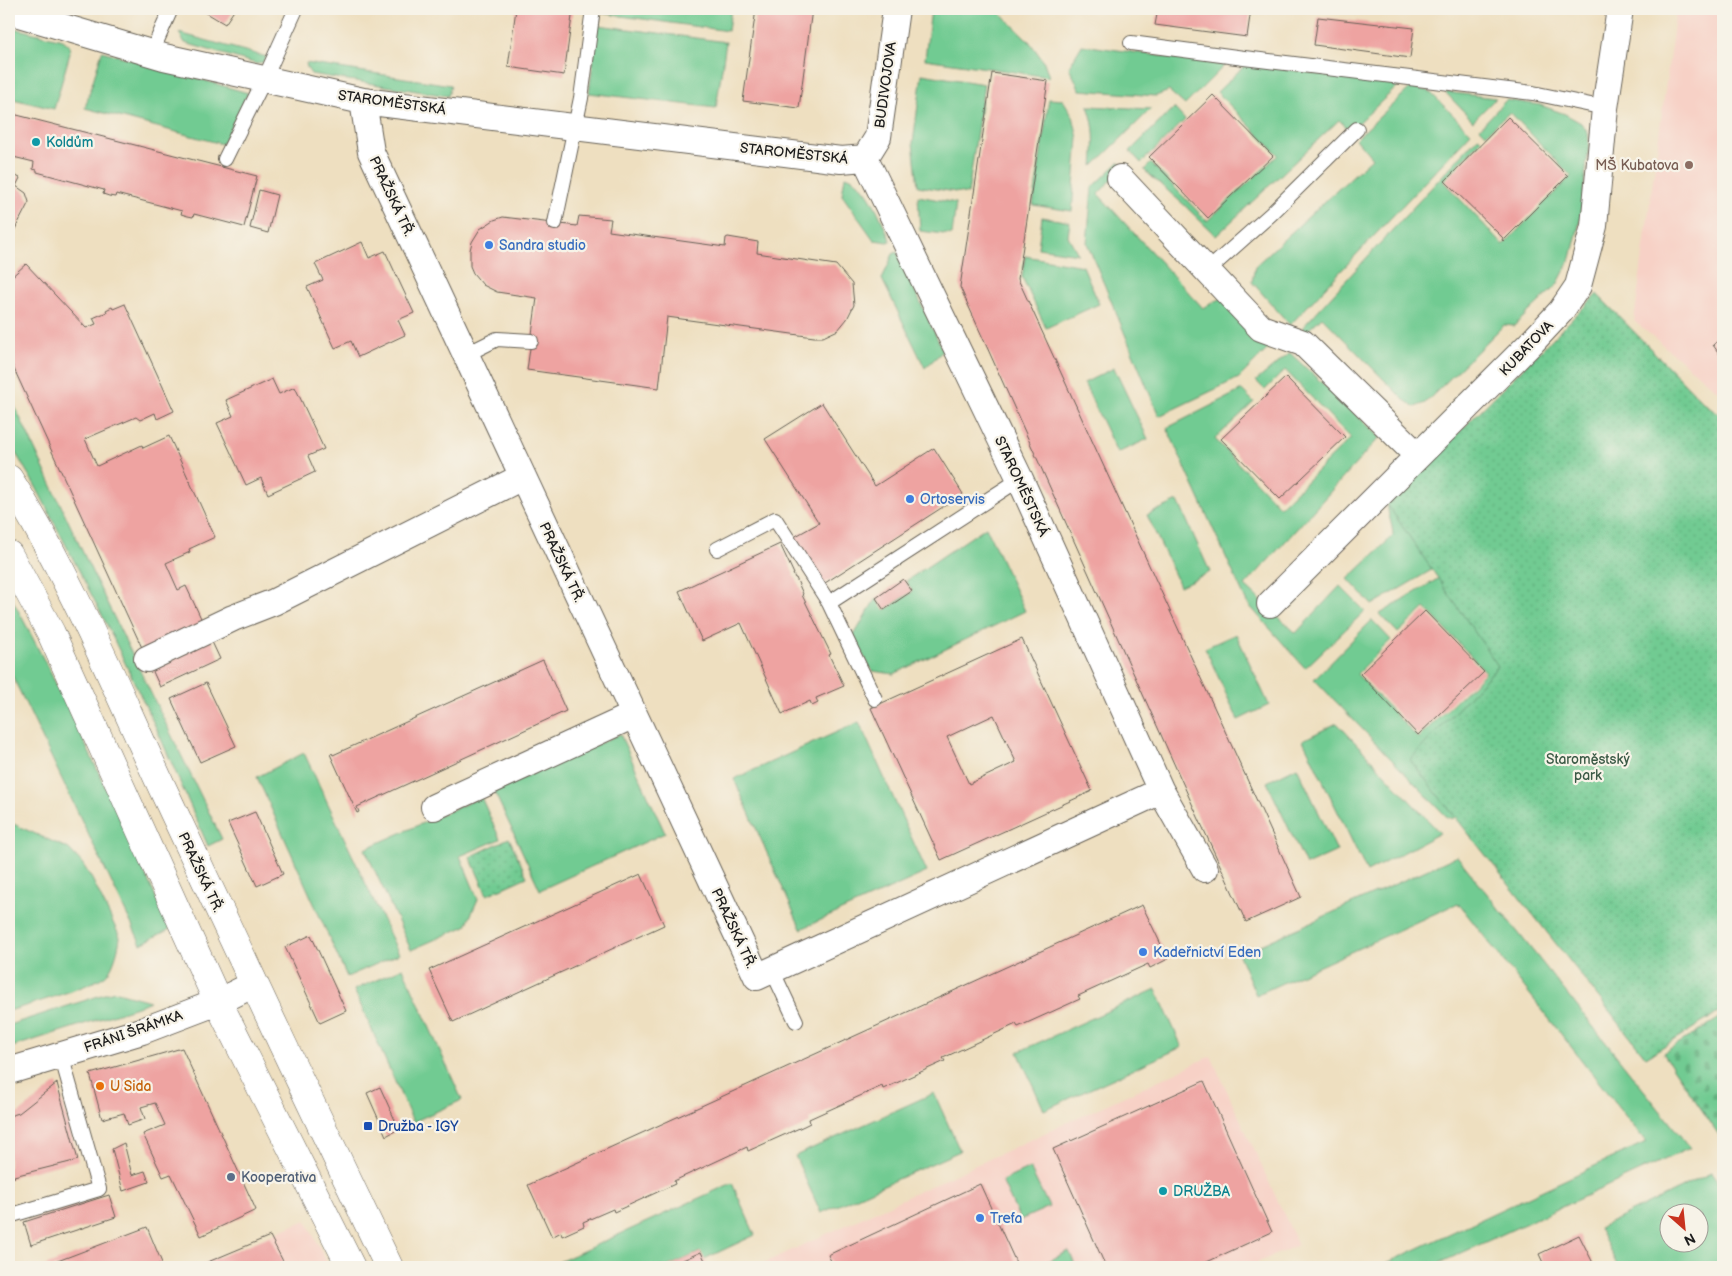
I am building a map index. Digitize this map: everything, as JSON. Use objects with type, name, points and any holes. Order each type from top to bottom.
[{"type":"street","name":"BUDIVOJOVA","points":[[865,158],[878,137],[896,9]]},
{"type":"street","name":"KUBATOVA","points":[[1270,604],[1534,341],[1561,311],[1578,286],[1594,226],[1605,108],[1620,9]]},
{"type":"street","name":"STAROMĚSTSKÁ","points":[[9,11],[51,16],[151,54],[363,101],[841,160],[865,158],[1020,479],[1161,791],[1205,868]]},
{"type":"street","name":"PRAŽSKÁ TŘ.","points":[[363,101],[371,152],[757,977],[1161,791]]},
{"type":"street","points":[[1120,178],[1261,328],[1303,343],[1418,456]]},
{"type":"street","points":[[147,659],[233,618],[274,602],[522,477]]},
{"type":"street","name":"PRAŽSKÁ TŘ.","points":[[9,479],[34,520],[82,617],[389,1267]]},
{"type":"street","points":[[9,555],[51,633],[218,1002],[351,1267]]},
{"type":"street","points":[[434,807],[634,715]]},
{"type":"street","name":"FRÁNI ŠRÁMKA","points":[[9,1071],[142,1031],[218,1002],[254,984]]},
{"type":"lane","points":[[151,54],[171,9]]},
{"type":"lane","points":[[225,159],[296,9]]},
{"type":"lane","points":[[555,223],[576,127],[593,9]]},
{"type":"lane","points":[[1131,43],[1532,93],[1605,108]]},
{"type":"lane","points":[[1207,271],[1271,214],[1357,129]]},
{"type":"lane","points":[[466,355],[497,339],[531,341]]},
{"type":"lane","points":[[829,603],[1020,479]]},
{"type":"lane","points":[[717,548],[775,519],[829,603],[875,700]]},
{"type":"lane","points":[[772,970],[796,1021]]},
{"type":"lane","points":[[9,1216],[99,1189],[61,1055]]},
{"type":"shaded area","name":"MŠ Kubatova","points":[[1676,9],[1723,9],[1723,395],[1634,321]]},
{"type":"shaded area","points":[[1211,1056],[1298,1245],[1247,1267],[766,1267],[764,1263]]},
{"type":"shaded area","points":[[306,1220],[329,1267],[195,1267]]},
{"type":"green space","points":[[601,9],[731,9],[728,31],[600,13]]},
{"type":"green space","points":[[931,9],[996,9],[1029,41],[1044,62],[1049,77],[925,59]]},
{"type":"green space","points":[[598,25],[726,42],[716,108],[589,93]]},
{"type":"green space","points":[[9,27],[63,40],[69,45],[70,53],[54,109],[9,98]]},
{"type":"green space","points":[[179,33],[267,57],[263,62],[257,64],[185,43]]},
{"type":"green space","points":[[1082,45],[1225,65],[1185,105],[1169,91],[1156,96],[1080,90],[1069,67]]},
{"type":"green space","points":[[102,51],[248,93],[222,144],[85,108]]},
{"type":"green space","points":[[306,63],[451,85],[448,96],[311,74]]},
{"type":"green space","points":[[1246,64],[1399,85],[1350,131],[1339,120],[1216,236],[1144,170],[1151,163],[1207,221],[1278,155],[1217,92]]},
{"type":"green space","points":[[922,74],[984,84],[968,194],[918,186],[913,143]]},
{"type":"green space","points":[[1410,88],[1429,91],[1471,133],[1290,325],[1252,282],[1255,266],[1372,158],[1356,139]]},
{"type":"green space","points":[[1445,92],[1496,98],[1473,121]]},
{"type":"green space","points":[[1049,99],[1063,100],[1073,116],[1078,138],[1072,211],[1033,205]]},
{"type":"green space","points":[[1506,100],[1540,105],[1565,114],[1581,123],[1588,133],[1589,143],[1580,221],[1571,258],[1557,285],[1514,326],[1504,325],[1425,403],[1415,407],[1404,400],[1322,317],[1306,332],[1302,328],[1478,137],[1482,140],[1443,181],[1503,245],[1571,176],[1510,112],[1486,134],[1480,128]]},
{"type":"green space","points":[[1088,106],[1151,109],[1093,166],[1094,135]]},
{"type":"green space","points":[[1174,108],[1185,120],[1141,163],[1130,151]]},
{"type":"green space","points":[[1119,162],[1124,167],[1098,194],[1203,308],[1222,298],[1273,344],[1239,378],[1159,416],[1087,243],[1092,188]]},
{"type":"green space","points":[[845,176],[861,185],[867,193],[891,241],[874,240],[842,195]]},
{"type":"green space","points":[[918,196],[956,203],[952,235],[920,231]]},
{"type":"green space","points":[[1042,217],[1070,222],[1068,236],[1078,254],[1038,248]]},
{"type":"green space","points":[[897,252],[943,351],[925,368],[882,279],[893,254]]},
{"type":"green space","points":[[1025,256],[1083,266],[1099,304],[1046,328],[1022,277]]},
{"type":"green space","name":"Staroměstský park","points":[[1597,294],[1704,403],[1723,416],[1723,1010],[1646,1057],[1410,760],[1498,666],[1387,504]]},
{"type":"green space","points":[[1290,353],[1380,437],[1245,586],[1296,633],[1340,586],[1365,611],[1305,668],[1247,603],[1167,428],[1242,390],[1254,402],[1215,439],[1280,507],[1351,438],[1285,370],[1265,390],[1256,381]]},
{"type":"green space","points":[[1114,368],[1148,439],[1117,453],[1084,383]]},
{"type":"green space","points":[[9,394],[93,574],[222,839],[208,846],[158,732],[105,621],[36,487],[9,442]]},
{"type":"green space","points":[[1388,500],[1515,521],[1372,605],[1348,579],[1393,536]]},
{"type":"green space","points":[[1178,501],[1210,572],[1180,586],[1147,515]]},
{"type":"green space","points":[[986,527],[1025,611],[894,674],[872,671],[853,637],[876,598],[885,610],[912,592],[906,581]]},
{"type":"green space","points":[[1508,536],[1517,658],[1458,813],[1453,819],[1447,817],[1314,679],[1372,620],[1391,640],[1357,674],[1418,738],[1486,672],[1425,608],[1398,633],[1380,614]]},
{"type":"green space","points":[[9,593],[72,717],[170,929],[141,944],[9,669]]},
{"type":"green space","points":[[1236,634],[1269,705],[1238,720],[1205,648]]},
{"type":"green space","points":[[859,722],[927,872],[801,929],[734,779]]},
{"type":"green space","points":[[1337,723],[1440,833],[1367,872],[1303,740]]},
{"type":"green space","points":[[620,734],[665,833],[540,890],[494,791]]},
{"type":"green space","points":[[304,753],[399,954],[347,977],[257,777]]},
{"type":"green space","points":[[1297,767],[1337,851],[1306,865],[1267,782]]},
{"type":"green space","points":[[481,797],[500,839],[460,856],[478,899],[466,926],[411,950],[365,849]]},
{"type":"green space","points":[[9,822],[69,849],[82,863],[92,879],[120,937],[112,966],[101,979],[9,1011]]},
{"type":"green space","points":[[509,838],[527,877],[487,895],[470,857]]},
{"type":"green space","points":[[1457,856],[1690,1148],[1431,1267],[1378,1267],[1646,1142],[1458,903],[1256,995],[1239,955]]},
{"type":"green space","points":[[403,968],[462,1100],[413,1122],[354,990]]},
{"type":"green space","points":[[1156,989],[1182,1047],[1044,1110],[1018,1052]]},
{"type":"green space","points":[[114,991],[150,1001],[137,1007],[9,1048],[9,1025]]},
{"type":"green space","points":[[1723,1016],[1723,1141],[1663,1053]]},
{"type":"green space","points":[[934,1093],[960,1151],[821,1213],[795,1156]]},
{"type":"green space","points":[[1030,1168],[1049,1207],[1020,1220],[1002,1181]]},
{"type":"green space","points":[[1711,1173],[1723,1189],[1723,1267],[1618,1267],[1599,1228]]},
{"type":"green space","points":[[732,1183],[755,1235],[704,1259],[700,1252],[667,1267],[548,1267]]},
{"type":"green space","points":[[1069,1251],[1076,1267],[1041,1267],[1040,1265]]},
{"type":"building","points":[[200,9],[235,9],[225,24]]},
{"type":"building","points":[[516,9],[573,9],[564,75],[508,67]]},
{"type":"building","points":[[756,9],[812,9],[799,108],[743,101]]},
{"type":"building","points":[[1158,9],[1251,9],[1247,37],[1155,25]]},
{"type":"building","points":[[1318,17],[1414,28],[1410,58],[1314,45]]},
{"type":"building","points":[[992,73],[1048,81],[1018,279],[1301,897],[1246,922],[960,287]]},
{"type":"building","points":[[1213,95],[1273,156],[1208,218],[1149,157]]},
{"type":"building","points":[[9,113],[257,176],[244,227],[194,214],[193,217],[188,216],[181,214],[182,211],[116,194],[115,197],[109,196],[103,194],[104,190],[37,172],[37,170],[33,169],[34,162],[9,156]]},
{"type":"building","points":[[1508,117],[1568,176],[1503,241],[1503,238],[1445,181]]},
{"type":"building","points":[[9,169],[14,172],[12,174],[20,178],[16,186],[26,193],[29,202],[9,239]]},
{"type":"building","points":[[259,190],[277,195],[268,233],[250,228]]},
{"type":"building","points":[[579,216],[611,219],[609,231],[725,247],[726,238],[728,237],[758,242],[757,253],[836,265],[852,284],[854,305],[847,319],[838,330],[823,337],[667,317],[659,388],[527,370],[537,298],[497,292],[483,285],[470,266],[472,242],[480,229],[494,220],[503,217],[577,226]]},
{"type":"building","points":[[362,242],[369,258],[385,251],[414,313],[398,320],[405,335],[358,357],[351,341],[335,348],[307,287],[323,280],[315,264]]},
{"type":"building","points":[[26,264],[86,328],[96,324],[93,318],[107,312],[106,310],[125,304],[174,411],[157,419],[155,413],[140,420],[136,417],[85,439],[97,466],[142,445],[143,448],[169,436],[215,537],[189,549],[190,552],[166,563],[178,590],[186,586],[220,659],[160,687],[9,358],[9,279]]},
{"type":"building","points":[[1723,336],[1723,359],[1713,345]]},
{"type":"building","points":[[1286,377],[1345,437],[1280,499],[1221,439]]},
{"type":"building","points":[[272,379],[279,394],[295,387],[324,449],[308,456],[315,472],[268,494],[261,478],[246,485],[217,423],[233,416],[226,400]]},
{"type":"building","points":[[822,403],[875,486],[934,448],[963,494],[825,583],[826,588],[794,537],[819,523],[765,439]]},
{"type":"building","points":[[780,544],[844,686],[816,698],[818,703],[812,706],[810,701],[782,714],[741,623],[702,641],[679,591]]},
{"type":"building","points":[[903,579],[912,591],[884,610],[876,598]]},
{"type":"building","points":[[1425,611],[1484,672],[1418,735],[1360,674]]},
{"type":"building","points":[[1022,639],[1092,791],[941,860],[871,708]],"holes":[[[994,715],[1016,762],[969,784],[947,737]]]},
{"type":"building","points":[[543,660],[566,711],[357,807],[359,812],[357,813],[330,754],[332,753],[333,755]]},
{"type":"building","points":[[206,683],[236,746],[200,762],[171,699]]},
{"type":"building","points":[[255,812],[283,874],[257,886],[228,823]]},
{"type":"building","points":[[641,874],[664,925],[453,1022],[429,970]]},
{"type":"building","points":[[1142,905],[1168,959],[1150,968],[1148,964],[1078,996],[1080,999],[1018,1027],[1016,1024],[943,1058],[945,1061],[883,1089],[882,1086],[809,1119],[810,1123],[804,1126],[748,1151],[747,1147],[674,1181],[675,1184],[614,1212],[613,1209],[583,1222],[584,1226],[562,1236],[561,1232],[552,1237],[528,1185]]},
{"type":"building","points":[[311,935],[346,1011],[320,1023],[285,947]]},
{"type":"building","points":[[182,1048],[256,1210],[201,1236],[171,1174],[163,1177],[143,1134],[165,1125],[155,1103],[141,1107],[145,1119],[128,1125],[124,1113],[102,1119],[90,1074]]},
{"type":"building","name":"DRUŽBA","points":[[1204,1081],[1272,1232],[1196,1267],[1106,1267],[1053,1149]]},
{"type":"building","points":[[57,1083],[78,1160],[14,1176],[9,1179],[9,1116],[19,1113]]},
{"type":"building","points":[[380,1087],[399,1129],[386,1136],[367,1093]]},
{"type":"building","points":[[124,1143],[132,1175],[145,1171],[149,1182],[123,1191],[112,1149]]},
{"type":"building","points":[[980,1184],[1018,1267],[834,1267],[828,1255]]},
{"type":"building","points":[[109,1195],[116,1217],[31,1245],[24,1222]]},
{"type":"building","points":[[147,1227],[162,1263],[151,1267],[42,1267]]},
{"type":"building","points":[[1579,1235],[1595,1267],[1545,1267],[1539,1254]]},
{"type":"building","points":[[270,1236],[286,1267],[196,1267]]},
{"type":"building","points":[[701,1252],[708,1267],[667,1267]]},
{"type":"place","name":"Koldům","points":[[36,142]]},
{"type":"place","name":"MŠ Kubatova","points":[[1689,165]]},
{"type":"place","name":"Sandra studio","points":[[489,245]]},
{"type":"place","name":"Ortoservis","points":[[910,499]]},
{"type":"place","name":"Kadeřnictví Eden","points":[[1143,952]]},
{"type":"place","name":"U Sida","points":[[100,1086]]},
{"type":"place","name":"Družba - IGY","points":[[368,1126]]},
{"type":"place","name":"Kooperativa","points":[[231,1177]]},
{"type":"place","name":"DRUŽBA","points":[[1163,1191]]},
{"type":"place","name":"Trefa","points":[[980,1218]]}]
